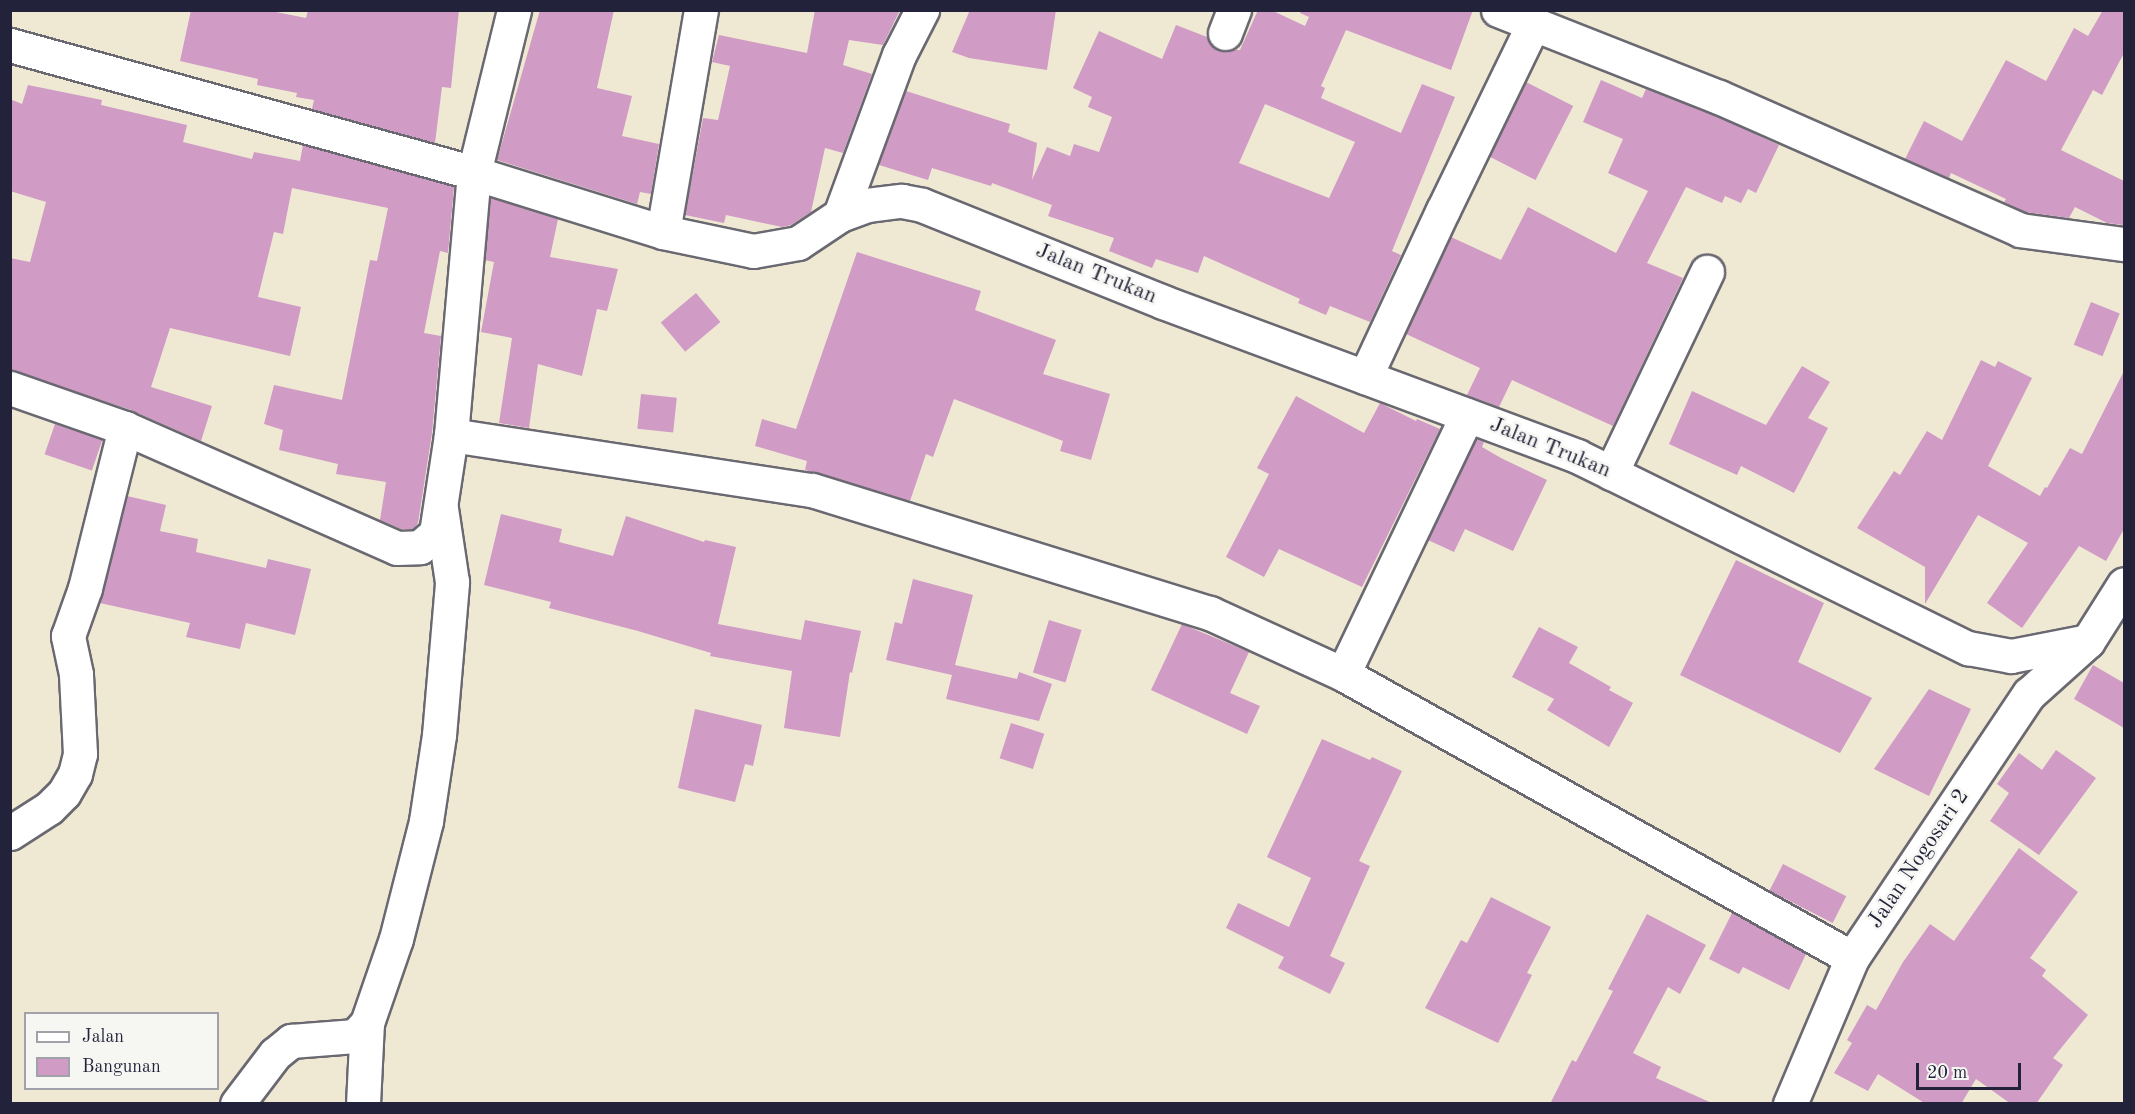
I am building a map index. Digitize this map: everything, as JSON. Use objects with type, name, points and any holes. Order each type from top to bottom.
[{"type":"street","points":[[10,388],[125,428],[397,548],[420,547],[436,533],[451,435],[474,173],[514,10]]},
{"type":"street","points":[[663,232],[701,10]]},
{"type":"street","points":[[840,215],[899,56],[921,10]]},
{"type":"street","points":[[1498,10],[1719,97],[2020,230],[2124,244]]},
{"type":"street","points":[[1365,377],[1533,25]]},
{"type":"street","name":"Jalan Trukan","points":[[10,45],[474,173],[663,232],[753,251],[798,243],[840,215],[867,205],[902,201],[941,211],[1163,302],[1577,456],[1968,648],[2011,656],[2088,641]]},
{"type":"street","points":[[1611,473],[1707,272]]},
{"type":"street","points":[[1343,674],[1467,415]]},
{"type":"street","points":[[10,833],[49,808],[64,793],[75,774],[80,754],[76,674],[68,636],[85,588],[125,428]]},
{"type":"street","points":[[451,435],[812,490],[1210,613],[1343,674],[1852,958]]},
{"type":"street","points":[[363,1104],[367,1023],[396,939],[426,821],[439,735],[452,582],[440,501]]},
{"type":"street","points":[[2088,641],[2124,584]]},
{"type":"street","name":"Jalan Nogosari 2","points":[[1790,1104],[1852,958],[2029,694],[2088,641]]},
{"type":"street","points":[[237,1104],[276,1054],[291,1041],[355,1036],[367,1023]]},
{"type":"building","points":[[191,10],[266,10],[306,18],[308,10],[459,10],[451,88],[442,87],[435,143],[312,109],[314,100],[296,97],[297,93],[257,85],[258,79],[180,61]]},
{"type":"building","points":[[540,10],[614,10],[597,88],[632,96],[622,136],[659,144],[651,194],[640,192],[637,204],[497,160]]},
{"type":"building","points":[[815,10],[900,10],[883,45],[849,40],[843,65],[872,74],[843,153],[825,148],[811,212],[791,225],[782,227],[726,215],[724,223],[685,215],[703,118],[718,120],[730,66],[712,62],[719,35],[807,53]]},
{"type":"building","points":[[970,10],[1056,10],[1047,70],[969,58],[952,52]]},
{"type":"building","points":[[1258,10],[1271,10],[1305,26],[1309,17],[1300,13],[1301,10],[1473,10],[1451,70],[1346,30],[1321,86],[1325,88],[1321,98],[1401,133],[1422,84],[1455,97],[1392,251],[1401,255],[1370,322],[1330,306],[1326,315],[1298,303],[1300,299],[1204,256],[1198,273],[1156,259],[1152,268],[1109,251],[1114,238],[1048,216],[1052,205],[992,183],[991,186],[932,168],[928,180],[879,165],[906,91],[1010,124],[1008,132],[1037,143],[1032,180],[1047,147],[1070,156],[1074,144],[1099,152],[1112,117],[1088,107],[1092,97],[1073,88],[1099,31],[1162,59],[1176,25],[1207,37],[1211,45],[1218,50],[1240,50]],"holes":[[[1265,104],[1355,142],[1329,198],[1239,163]]]},
{"type":"building","points":[[2103,10],[2124,10],[2124,53],[2102,95],[2093,90],[2061,150],[2124,181],[2124,225],[2107,223],[2075,207],[2069,218],[2025,212],[2004,202],[2006,199],[1951,173],[1949,178],[1905,159],[1924,121],[1962,141],[2006,60],[2046,81],[2074,28],[2088,36]]},
{"type":"building","points":[[1601,80],[1642,98],[1646,89],[1712,114],[1779,145],[1756,193],[1748,189],[1741,203],[1725,196],[1722,203],[1686,187],[1647,263],[1683,278],[1613,426],[1512,380],[1499,407],[1467,395],[1480,368],[1406,334],[1451,237],[1501,260],[1528,207],[1616,253],[1648,191],[1608,173],[1623,139],[1583,122]]},
{"type":"building","points":[[1526,82],[1573,106],[1536,180],[1488,156]]},
{"type":"building","points":[[28,85],[102,100],[101,105],[187,125],[183,142],[252,159],[254,152],[300,161],[303,145],[454,187],[448,253],[440,251],[424,333],[441,336],[432,433],[418,523],[413,529],[401,529],[380,520],[386,482],[336,474],[338,464],[279,450],[283,430],[264,424],[274,385],[342,400],[370,260],[377,261],[388,208],[292,188],[283,234],[274,232],[258,297],[301,307],[290,356],[170,328],[151,387],[212,406],[201,441],[131,410],[10,370],[10,258],[30,262],[46,202],[10,191],[10,99],[22,104]]},
{"type":"building","points":[[491,198],[558,219],[550,257],[618,269],[607,311],[597,309],[582,376],[538,364],[529,428],[499,423],[512,338],[481,332],[494,262],[485,260]]},
{"type":"building","points":[[857,252],[981,291],[975,310],[1056,340],[1043,374],[1110,394],[1091,460],[1060,451],[1063,441],[954,399],[933,457],[926,454],[910,501],[805,470],[807,461],[755,446],[762,419],[796,429]]},
{"type":"building","points":[[696,293],[720,322],[685,352],[661,323]]},
{"type":"building","points":[[2091,302],[2120,314],[2103,356],[2074,345]]},
{"type":"building","points":[[1981,360],[1995,367],[1998,361],[2032,378],[1988,466],[2040,496],[2070,448],[2082,454],[2124,371],[2124,529],[2106,561],[2079,546],[2022,628],[1987,603],[2028,543],[1978,515],[1925,604],[1925,567],[1857,528],[1894,471],[1900,475],[1927,431],[1942,440]]},
{"type":"building","points":[[1802,366],[1830,382],[1808,418],[1828,428],[1794,493],[1741,466],[1737,475],[1669,444],[1692,391],[1766,425]]},
{"type":"building","points":[[641,394],[677,398],[673,433],[637,429]]},
{"type":"building","points":[[1296,396],[1364,433],[1380,403],[1416,421],[1417,419],[1440,429],[1362,587],[1279,549],[1264,577],[1226,557],[1269,474],[1257,468]]},
{"type":"building","points":[[55,424],[102,440],[92,471],[45,454]]},
{"type":"building","points":[[1476,439],[1484,442],[1482,447],[1501,458],[1547,480],[1513,551],[1465,529],[1454,552],[1428,540]]},
{"type":"building","points":[[127,496],[166,505],[160,531],[198,539],[196,552],[266,568],[268,559],[311,569],[295,635],[246,623],[240,649],[186,637],[190,623],[100,603]]},
{"type":"building","points":[[501,514],[562,529],[559,542],[613,556],[626,516],[704,542],[705,540],[736,547],[718,624],[801,640],[805,620],[861,631],[852,673],[850,672],[840,737],[784,728],[792,671],[710,656],[711,653],[638,631],[549,608],[551,602],[484,585]]},
{"type":"building","points":[[1736,560],[1824,603],[1798,662],[1872,698],[1840,753],[1680,675]]},
{"type":"building","points":[[913,579],[973,595],[955,665],[1017,679],[1019,672],[1052,684],[1039,721],[946,699],[952,675],[886,660],[895,622],[902,624]]},
{"type":"building","points":[[1049,620],[1082,630],[1065,683],[1033,673]]},
{"type":"building","points":[[1182,624],[1249,652],[1230,693],[1260,706],[1247,734],[1151,690]]},
{"type":"building","points":[[1539,627],[1578,647],[1569,663],[1611,687],[1609,690],[1633,703],[1609,747],[1547,710],[1554,699],[1512,677]]},
{"type":"building","points":[[2093,665],[2124,683],[2124,728],[2074,699]]},
{"type":"building","points":[[1929,689],[1971,709],[1929,796],[1874,769]]},
{"type":"building","points":[[695,709],[762,725],[753,766],[745,764],[735,802],[678,788]]},
{"type":"building","points":[[1011,723],[1044,734],[1033,769],[1000,758]]},
{"type":"building","points":[[1322,739],[1370,760],[1372,757],[1402,771],[1359,861],[1370,866],[1330,956],[1345,963],[1330,994],[1278,968],[1284,957],[1226,928],[1238,903],[1289,927],[1311,878],[1267,857]]},
{"type":"building","points":[[2056,750],[2096,778],[2039,855],[1990,821],[2009,793],[1997,784],[2019,753],[2042,770]]},
{"type":"building","points":[[2019,848],[2078,892],[2030,958],[2046,970],[2042,976],[2088,1015],[2053,1058],[2063,1065],[2036,1104],[2011,1104],[1976,1079],[1961,1104],[1926,1104],[1878,1074],[1868,1091],[1834,1073],[1852,1043],[1847,1040],[1867,1005],[1876,1010],[1903,962],[1930,924],[1954,941]]},
{"type":"building","points":[[1783,864],[1846,896],[1833,923],[1769,891]]},
{"type":"building","points":[[1491,897],[1551,927],[1527,973],[1532,975],[1498,1043],[1425,1008],[1461,940],[1467,943]]},
{"type":"building","points":[[1732,913],[1806,954],[1789,990],[1743,967],[1739,974],[1709,959]]},
{"type":"building","points":[[1647,914],[1706,945],[1680,994],[1668,987],[1633,1053],[1661,1067],[1656,1078],[1714,1104],[1550,1104],[1572,1060],[1576,1062],[1613,991],[1608,989]]}]
